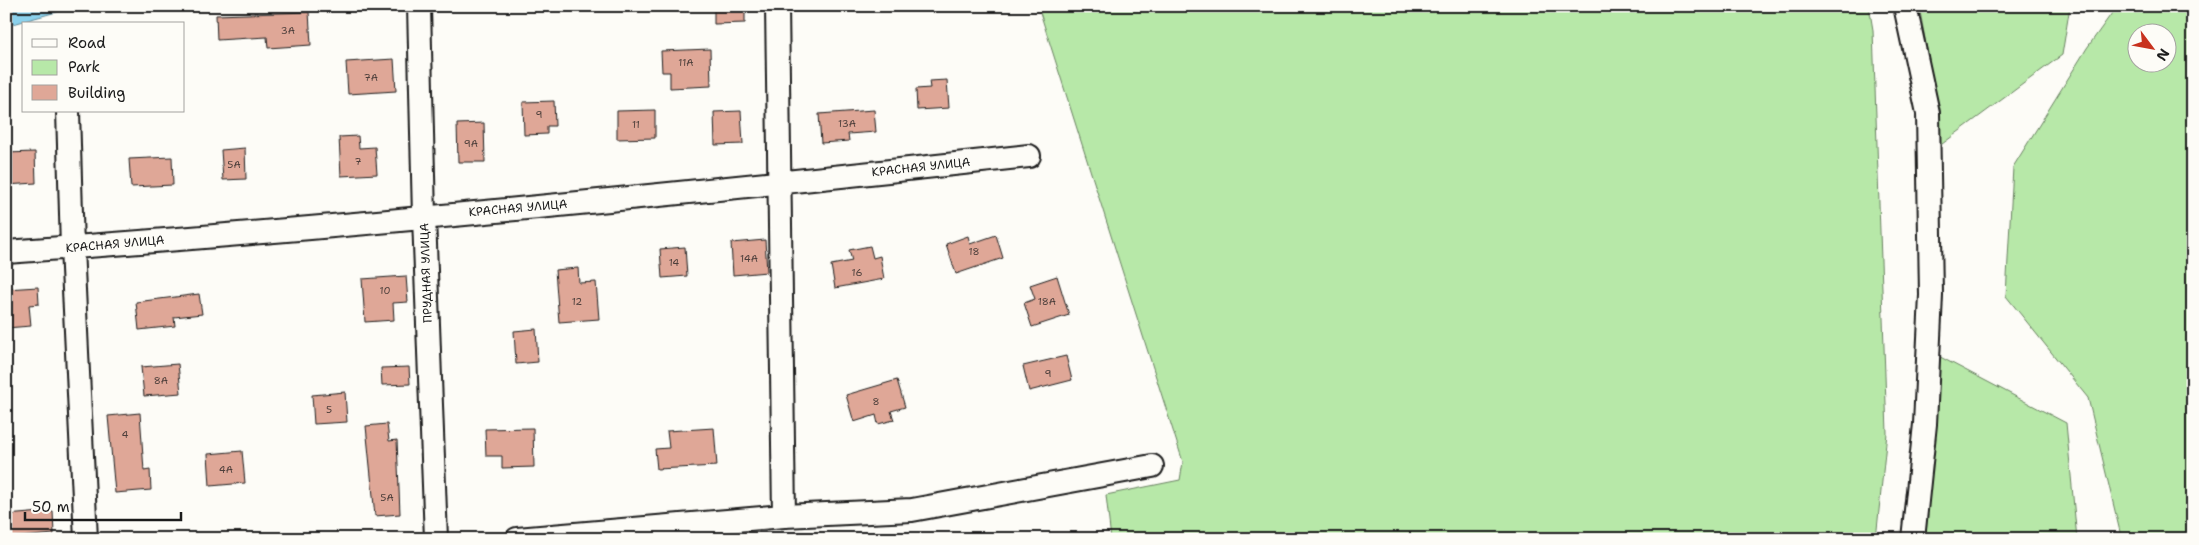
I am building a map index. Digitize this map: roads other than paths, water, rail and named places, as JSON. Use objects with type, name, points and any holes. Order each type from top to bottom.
[{"type":"street","name":"ПРУДНАЯ УЛИЦА","points":[[419,6],[424,217],[436,539]]},
{"type":"street","points":[[777,6],[784,516]]},
{"type":"street","points":[[1905,6],[1928,113],[1931,295],[1925,424],[1913,539]]},
{"type":"street","points":[[68,112],[72,248],[86,539]]},
{"type":"street","name":"КРАСНАЯ УЛИЦА","points":[[6,252],[72,248],[424,217],[780,183],[1029,156]]},
{"type":"street","points":[[517,539],[784,516],[912,510],[1152,466]]},
{"type":"water","points":[[6,6],[78,6],[6,26]]}]
